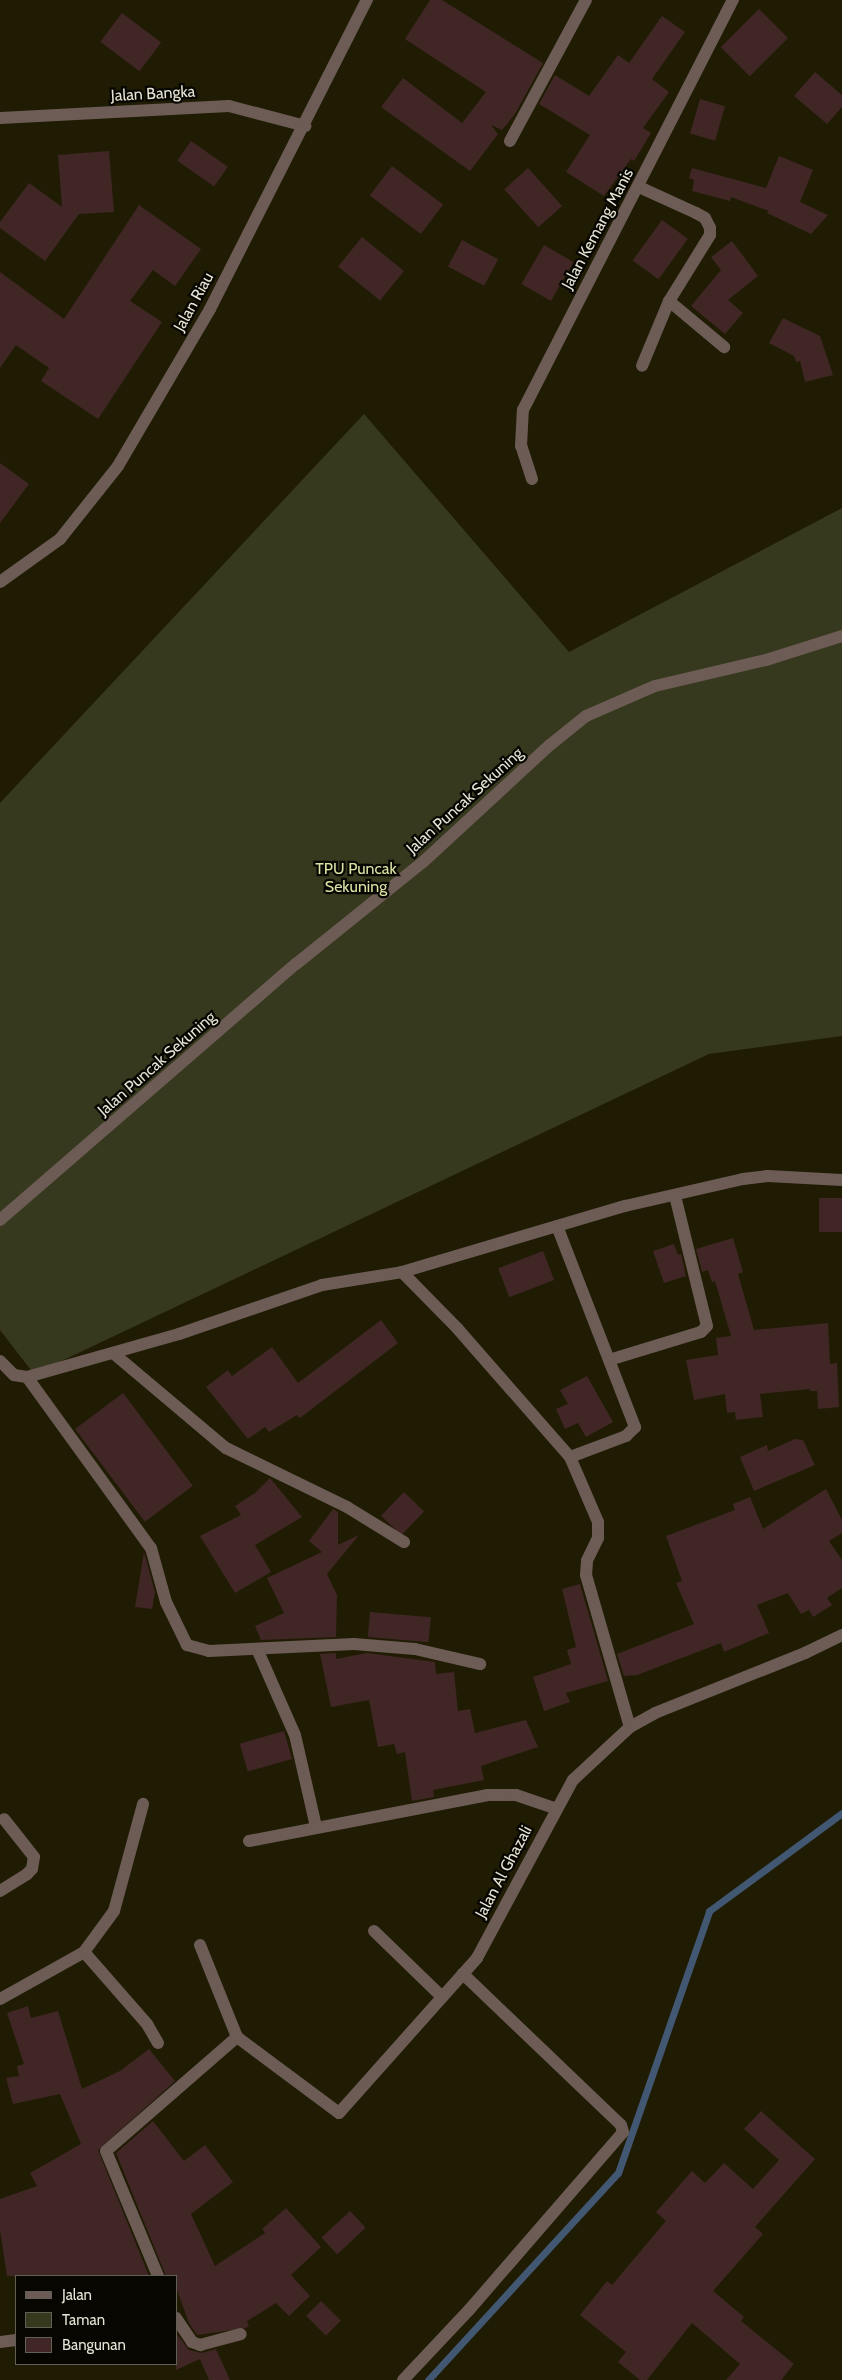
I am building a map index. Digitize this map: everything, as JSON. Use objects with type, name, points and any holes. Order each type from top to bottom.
[{"type":"street","name":"Jalan Riau","points":[[0,582],[60,539],[118,466],[210,309],[305,126],[367,0]]},
{"type":"street","points":[[510,141],[586,0]]},
{"type":"street","name":"Jalan Kemang Manis","points":[[532,479],[522,446],[523,410],[639,187],[733,0]]},
{"type":"street","name":"Jalan Bangka","points":[[0,118],[229,106],[305,126]]},
{"type":"street","points":[[639,187],[705,218],[710,228],[710,235],[669,301],[642,366]]},
{"type":"street","points":[[669,301],[724,348]]},
{"type":"street","name":"Jalan Puncak Sekuning","points":[[0,1220],[296,964],[423,862],[550,745],[586,716],[655,686],[766,660],[842,636]]},
{"type":"street","points":[[0,1361],[9,1371],[27,1377],[113,1353],[322,1285],[402,1272],[625,1206],[676,1196],[743,1179],[768,1176],[842,1180]]},
{"type":"street","points":[[609,1360],[701,1332],[707,1326],[676,1196]]},
{"type":"street","points":[[557,1226],[634,1429],[570,1457]]},
{"type":"street","points":[[402,1272],[458,1328],[570,1457],[598,1522],[598,1538],[587,1561],[586,1574],[630,1727]]},
{"type":"street","points":[[113,1353],[226,1448],[347,1508],[404,1542]]},
{"type":"street","points":[[27,1377],[151,1548],[182,1641],[200,1650],[354,1644],[416,1648],[480,1664]]},
{"type":"street","name":"Jalan Al Ghazali","points":[[237,2037],[340,2113],[477,1958],[572,1780],[630,1727],[680,1702],[806,1653],[842,1634]]},
{"type":"street","points":[[257,1649],[295,1735],[316,1828]]},
{"type":"street","points":[[249,1841],[486,1795],[516,1795],[557,1809]]},
{"type":"street","points":[[0,1999],[84,1952],[114,1911],[144,1804]]},
{"type":"street","points":[[0,1891],[27,1874],[32,1869],[34,1858],[4,1819]]},
{"type":"street","points":[[374,1931],[442,1997]]},
{"type":"street","points":[[158,2275],[106,2151],[237,2037],[200,1945]]},
{"type":"street","points":[[84,1952],[147,2024],[158,2043]]},
{"type":"street","points":[[403,2380],[469,2310],[623,2132],[621,2125],[463,1974]]},
{"type":"street","points":[[178,2321],[192,2342],[200,2345],[241,2334]]},
{"type":"street","points":[[0,2342],[15,2340]]},
{"type":"green space","name":"TPU Puncak Sekuning","points":[[364,414],[569,652],[842,508],[842,1036],[709,1054],[34,1374],[0,1330],[0,803]]},
{"type":"building","points":[[430,0],[442,0],[543,63],[515,114],[502,130],[491,125],[498,134],[470,171],[381,107],[403,78],[462,123],[486,92],[405,39]]},
{"type":"building","points":[[759,9],[788,38],[750,76],[721,47]]},
{"type":"building","points":[[122,13],[161,42],[139,71],[100,42]]},
{"type":"building","points":[[662,16],[685,32],[652,79],[669,92],[643,128],[651,133],[634,161],[631,159],[604,196],[566,172],[590,135],[539,104],[555,75],[589,96],[618,55],[629,63]]},
{"type":"building","points":[[815,72],[842,95],[842,107],[827,124],[794,96]]},
{"type":"building","points":[[700,99],[725,106],[715,141],[690,134]]},
{"type":"building","points":[[191,141],[228,167],[214,186],[177,161]]},
{"type":"building","points":[[109,151],[114,212],[79,214],[45,261],[0,228],[0,222],[29,183],[62,207],[58,155]]},
{"type":"building","points":[[779,156],[813,170],[800,202],[828,215],[811,234],[767,213],[769,211],[731,197],[730,201],[692,191],[694,180],[689,178],[692,168],[766,188]]},
{"type":"building","points":[[392,166],[443,205],[421,234],[370,196]]},
{"type":"building","points":[[528,168],[562,206],[538,227],[504,189]]},
{"type":"building","points":[[139,205],[201,249],[175,286],[153,270],[130,301],[162,322],[98,419],[41,381],[49,368],[16,345],[0,368],[0,272],[64,319]]},
{"type":"building","points":[[662,220],[688,239],[658,279],[633,260]]},
{"type":"building","points":[[362,237],[404,271],[380,301],[338,267]]},
{"type":"building","points":[[462,240],[498,259],[484,286],[448,266]]},
{"type":"building","points":[[732,241],[758,276],[728,300],[743,313],[725,334],[691,306],[721,270],[711,257]]},
{"type":"building","points":[[544,245],[573,262],[551,301],[522,284]]},
{"type":"building","points":[[783,318],[820,336],[833,375],[805,382],[800,361],[796,362],[794,356],[769,343]]},
{"type":"building","points":[[0,463],[29,484],[0,523]]},
{"type":"building","points":[[819,1198],[842,1198],[842,1232],[819,1232]]},
{"type":"building","points":[[733,1238],[743,1272],[738,1274],[754,1330],[828,1323],[830,1364],[837,1363],[839,1407],[818,1409],[817,1391],[810,1391],[810,1389],[760,1394],[763,1417],[736,1420],[735,1412],[727,1413],[725,1394],[694,1400],[686,1360],[718,1355],[716,1338],[731,1336],[715,1281],[712,1282],[708,1270],[702,1272],[696,1249]]},
{"type":"building","points":[[674,1244],[678,1255],[681,1254],[686,1276],[664,1283],[653,1251]]},
{"type":"building","points":[[543,1251],[554,1280],[509,1297],[498,1268]]},
{"type":"building","points":[[381,1320],[398,1343],[300,1418],[297,1415],[269,1432],[265,1427],[248,1439],[206,1387],[228,1370],[232,1376],[272,1347],[298,1383]]},
{"type":"building","points":[[587,1376],[613,1422],[586,1437],[578,1423],[565,1429],[556,1409],[568,1404],[560,1390]]},
{"type":"building","points":[[123,1393],[193,1486],[145,1522],[75,1429]]},
{"type":"building","points":[[795,1439],[803,1440],[815,1465],[754,1491],[740,1457],[767,1445],[768,1451]]},
{"type":"building","points":[[270,1478],[302,1517],[255,1545],[271,1572],[235,1593],[200,1536],[241,1515],[235,1506],[255,1493]]},
{"type":"building","points":[[826,1489],[842,1520],[842,1533],[829,1541],[842,1560],[842,1588],[827,1598],[832,1605],[813,1617],[809,1610],[801,1614],[788,1593],[757,1605],[769,1633],[724,1652],[721,1643],[637,1675],[624,1676],[617,1654],[694,1624],[676,1583],[682,1581],[666,1536],[735,1510],[733,1504],[750,1497],[763,1529]]},
{"type":"building","points":[[404,1492],[424,1511],[401,1535],[381,1516]]},
{"type":"building","points":[[333,1509],[338,1512],[338,1545],[359,1535],[327,1574],[337,1595],[336,1637],[261,1640],[255,1626],[284,1613],[267,1578],[322,1552],[309,1541]]},
{"type":"building","points":[[144,1552],[155,1592],[152,1609],[135,1607]]},
{"type":"building","points":[[580,1584],[608,1681],[566,1693],[570,1702],[544,1711],[533,1677],[571,1664],[567,1650],[576,1647],[562,1589]]},
{"type":"building","points":[[370,1612],[431,1617],[429,1642],[368,1637]]},
{"type":"building","points":[[336,1653],[336,1659],[367,1653],[435,1662],[436,1674],[454,1672],[458,1711],[470,1709],[475,1733],[526,1720],[538,1747],[481,1766],[484,1780],[433,1790],[434,1797],[412,1801],[405,1752],[397,1754],[394,1744],[378,1747],[369,1700],[331,1707],[320,1654]]},
{"type":"building","points":[[284,1731],[292,1759],[248,1772],[240,1744]]},
{"type":"building","points":[[28,2006],[31,2018],[58,2011],[82,2089],[120,2071],[149,2049],[175,2081],[98,2150],[149,2275],[7,2276],[0,2230],[0,2199],[37,2186],[30,2173],[81,2144],[60,2094],[13,2104],[6,2078],[19,2076],[17,2066],[24,2064],[7,2013]]},
{"type":"building","points":[[761,2111],[815,2159],[755,2227],[763,2234],[713,2291],[744,2317],[741,2321],[794,2364],[781,2380],[726,2380],[740,2364],[692,2323],[647,2380],[640,2380],[618,2362],[626,2352],[580,2315],[607,2281],[612,2285],[666,2221],[656,2212],[692,2171],[705,2183],[724,2163],[753,2189],[779,2160],[744,2129]]},
{"type":"building","points":[[153,2121],[184,2161],[205,2145],[233,2182],[191,2214],[215,2266],[265,2233],[262,2229],[286,2208],[321,2247],[291,2275],[310,2296],[289,2316],[276,2303],[247,2321],[249,2326],[246,2328],[197,2335],[189,2323],[178,2293],[178,2275],[166,2275],[116,2153]]},
{"type":"building","points":[[350,2211],[366,2228],[337,2254],[321,2238]]},
{"type":"building","points":[[321,2301],[341,2321],[326,2336],[306,2316]]},
{"type":"building","points":[[178,2336],[189,2350],[202,2353],[216,2349],[230,2380],[209,2380],[200,2359],[176,2370],[176,2365],[178,2365]]},
{"type":"waterway","points":[[428,2380],[618,2173],[709,1911],[842,1813]]}]
